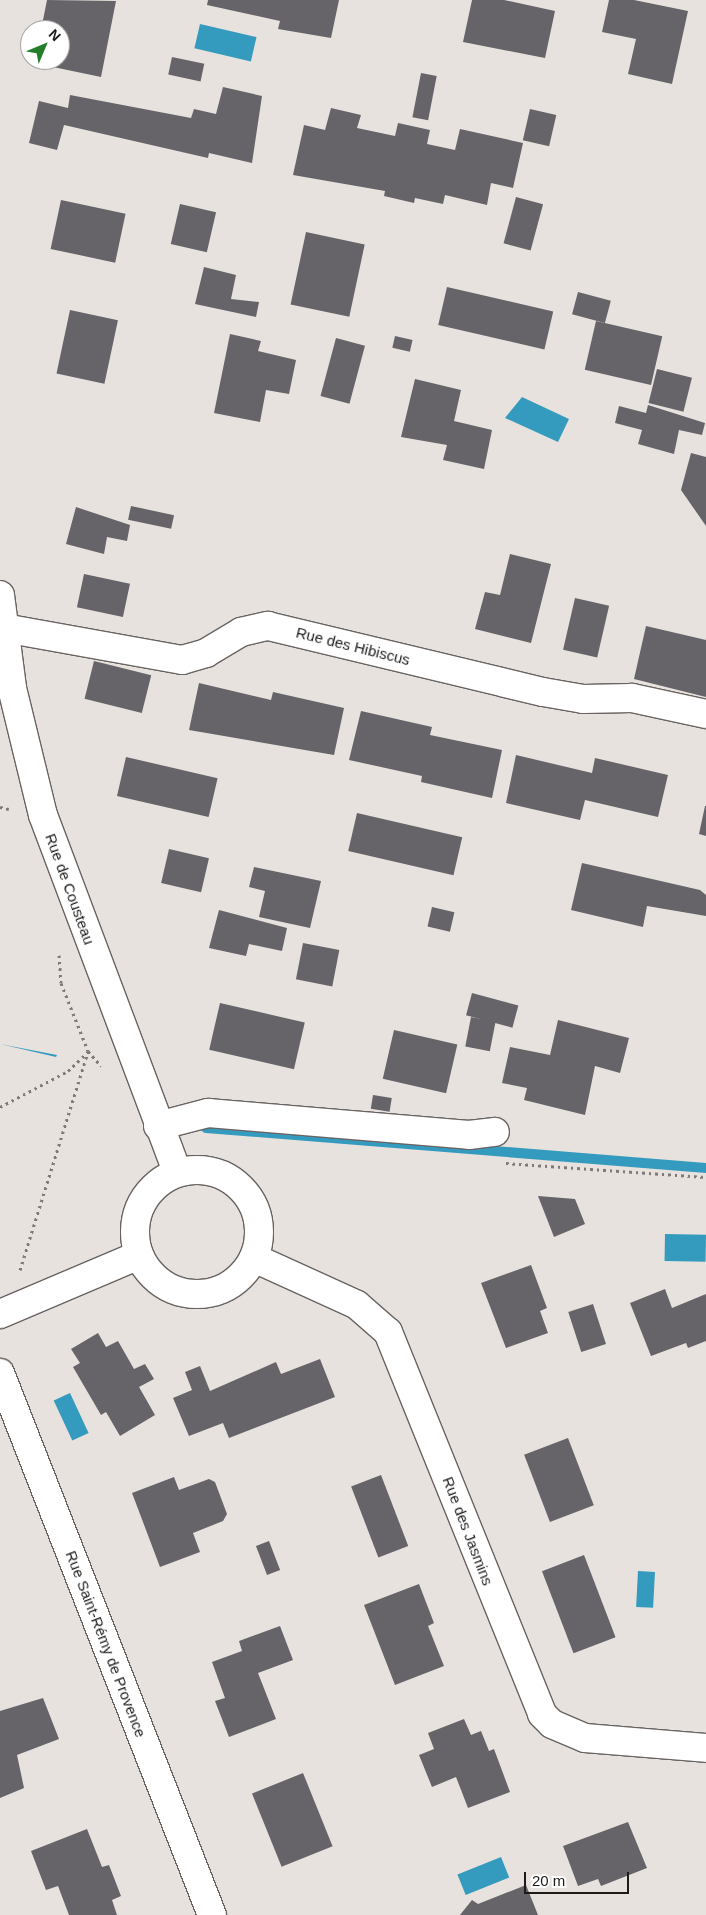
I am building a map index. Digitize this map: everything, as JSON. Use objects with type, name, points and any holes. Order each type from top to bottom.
[{"type":"street","name":"Rue de Cousteau","points":[[0,595],[12,688],[43,815],[158,1126],[177,1172]]},
{"type":"street","name":"Rue des Hibiscus","points":[[4,628],[182,660],[206,654],[241,632],[268,626],[543,692],[583,699],[632,698],[706,714]]},
{"type":"street","points":[[158,1126],[208,1113],[469,1135],[495,1132]]},
{"type":"street","points":[[201,1168],[224,1174],[244,1189],[257,1210],[260,1234],[254,1258],[226,1288],[186,1294],[166,1286],[139,1255],[134,1233],[138,1209],[150,1189],[177,1172],[201,1168]]},
{"type":"street","points":[[0,1314],[139,1255]]},
{"type":"street","name":"Rue des Jasmins","points":[[254,1258],[357,1305],[388,1332],[542,1714],[552,1724],[585,1738],[706,1748]]},
{"type":"street","name":"Rue Saint-Rémy de Provence","points":[[0,1373],[212,1915]]},
{"type":"path","points":[[0,1107],[68,1070],[88,1051],[14,1278]]},
{"type":"water","points":[[200,24],[257,37],[251,61],[194,48]]},
{"type":"water","points":[[522,397],[569,419],[558,442],[505,418]]},
{"type":"water","points":[[0,1044],[57,1055],[56,1057]]},
{"type":"water","points":[[665,1234],[706,1235],[706,1262],[665,1261]]},
{"type":"water","points":[[70,1393],[89,1433],[72,1440],[54,1401]]},
{"type":"water","points":[[638,1571],[655,1572],[653,1608],[636,1607]]},
{"type":"water","points":[[501,1857],[509,1877],[466,1895],[457,1875]]},
{"type":"building","points":[[47,0],[116,1],[101,77],[68,70],[70,70],[70,20],[43,20]]},
{"type":"building","points":[[208,0],[339,0],[331,38],[278,29],[280,21],[207,5]]},
{"type":"building","points":[[472,0],[504,0],[555,11],[545,58],[463,42]]},
{"type":"building","points":[[609,0],[634,0],[688,11],[672,84],[628,74],[636,39],[602,32]]},
{"type":"building","points":[[172,57],[204,64],[201,81],[168,75]]},
{"type":"building","points":[[421,73],[437,76],[428,120],[412,117]]},
{"type":"building","points":[[223,87],[262,96],[252,163],[209,153],[208,158],[64,125],[57,150],[29,143],[39,101],[68,108],[70,95],[191,118],[194,109],[216,114]]},
{"type":"building","points":[[331,108],[361,115],[357,128],[395,136],[398,123],[430,130],[427,144],[455,150],[460,129],[523,143],[513,188],[491,183],[487,205],[445,195],[443,204],[415,198],[414,203],[384,196],[385,191],[293,175],[304,125],[325,130]]},
{"type":"building","points":[[530,109],[556,115],[549,146],[523,140]]},
{"type":"building","points":[[516,197],[543,204],[531,251],[504,243]]},
{"type":"building","points":[[61,200],[126,214],[115,263],[51,249]]},
{"type":"building","points":[[180,204],[216,212],[207,252],[171,244]]},
{"type":"building","points":[[306,232],[365,244],[349,317],[291,304]]},
{"type":"building","points":[[204,267],[236,275],[231,299],[259,302],[256,317],[195,304]]},
{"type":"building","points":[[447,287],[553,312],[544,350],[438,325]]},
{"type":"building","points":[[578,292],[611,301],[605,323],[572,314]]},
{"type":"building","points":[[70,310],[118,320],[104,384],[56,374]]},
{"type":"building","points":[[596,321],[662,336],[651,385],[585,370]]},
{"type":"building","points":[[230,334],[261,341],[258,351],[296,360],[289,394],[266,390],[260,422],[214,413]]},
{"type":"building","points":[[395,336],[413,340],[410,352],[392,348]]},
{"type":"building","points":[[336,338],[365,346],[349,404],[320,396]]},
{"type":"building","points":[[657,369],[692,378],[683,412],[649,403]]},
{"type":"building","points":[[415,379],[461,390],[454,421],[492,430],[484,469],[443,460],[447,445],[401,437]]},
{"type":"building","points":[[648,405],[705,423],[702,435],[679,430],[674,454],[638,444],[642,430],[615,423],[619,406],[646,413]]},
{"type":"building","points":[[691,453],[706,457],[706,526],[681,490]]},
{"type":"building","points":[[131,506],[174,515],[171,529],[128,520]]},
{"type":"building","points":[[76,507],[130,525],[127,541],[107,537],[104,554],[66,544]]},
{"type":"building","points":[[510,554],[551,564],[531,643],[475,629],[485,592],[500,595]]},
{"type":"building","points":[[84,574],[130,584],[123,617],[77,607]]},
{"type":"building","points":[[575,598],[609,606],[597,658],[563,650]]},
{"type":"building","points":[[646,626],[706,640],[706,697],[634,679]]},
{"type":"building","points":[[94,661],[151,675],[142,713],[85,699]]},
{"type":"building","points":[[199,683],[271,700],[273,692],[344,708],[334,755],[189,730]]},
{"type":"building","points":[[361,711],[432,727],[430,735],[502,750],[492,798],[421,782],[422,776],[349,760]]},
{"type":"building","points":[[516,755],[592,773],[595,758],[668,775],[658,817],[585,800],[580,820],[506,803]]},
{"type":"building","points":[[126,757],[218,778],[209,817],[117,796]]},
{"type":"building","points":[[706,806],[706,836],[699,834]]},
{"type":"building","points":[[357,813],[462,837],[453,875],[348,851]]},
{"type":"building","points":[[169,849],[209,858],[201,892],[161,883]]},
{"type":"building","points":[[582,863],[700,890],[706,895],[706,916],[647,906],[643,927],[571,910]]},
{"type":"building","points":[[254,867],[321,881],[310,928],[259,917],[265,891],[249,887]]},
{"type":"building","points":[[432,907],[454,912],[450,932],[428,926]]},
{"type":"building","points":[[219,910],[287,928],[282,951],[249,944],[246,956],[209,948]]},
{"type":"building","points":[[303,943],[339,950],[332,986],[296,979]]},
{"type":"building","points":[[472,993],[518,1005],[512,1028],[466,1015]]},
{"type":"building","points":[[220,1003],[305,1023],[294,1069],[209,1050]]},
{"type":"building","points":[[471,1017],[496,1022],[490,1051],[465,1046]]},
{"type":"building","points":[[558,1020],[629,1038],[620,1073],[595,1066],[585,1115],[524,1100],[527,1088],[502,1083],[510,1047],[550,1055]]},
{"type":"building","points":[[394,1030],[457,1045],[446,1093],[383,1079]]},
{"type":"building","points":[[373,1095],[392,1098],[390,1112],[371,1109]]},
{"type":"building","points":[[538,1196],[575,1199],[585,1224],[554,1237]]},
{"type":"building","points":[[531,1265],[547,1308],[540,1311],[548,1333],[506,1348],[481,1283]]},
{"type":"building","points":[[665,1289],[672,1308],[706,1294],[706,1341],[688,1348],[686,1343],[651,1356],[630,1303]]},
{"type":"building","points":[[593,1304],[606,1344],[581,1352],[568,1312]]},
{"type":"building","points":[[98,1333],[106,1347],[118,1341],[134,1369],[145,1364],[154,1379],[139,1387],[155,1415],[120,1436],[106,1412],[101,1415],[73,1367],[80,1363],[71,1349]]},
{"type":"building","points":[[320,1359],[335,1397],[229,1438],[223,1423],[189,1436],[173,1398],[192,1390],[185,1372],[200,1366],[210,1391],[276,1362],[281,1374]]},
{"type":"building","points":[[568,1438],[594,1505],[550,1522],[524,1455]]},
{"type":"building","points":[[381,1475],[408,1546],[378,1557],[351,1486]]},
{"type":"building","points":[[174,1477],[179,1490],[209,1479],[215,1482],[227,1514],[223,1521],[193,1533],[200,1552],[160,1567],[132,1493]]},
{"type":"building","points":[[269,1541],[280,1570],[267,1575],[256,1546]]},
{"type":"building","points":[[584,1555],[616,1637],[574,1653],[542,1571]]},
{"type":"building","points":[[419,1584],[434,1623],[428,1626],[444,1666],[395,1685],[364,1605]]},
{"type":"building","points":[[280,1626],[293,1660],[258,1673],[276,1719],[229,1737],[215,1701],[225,1698],[212,1662],[242,1651],[239,1641]]},
{"type":"building","points":[[43,1698],[59,1739],[17,1755],[24,1788],[0,1798],[0,1711]]},
{"type":"building","points":[[464,1719],[471,1735],[481,1731],[489,1751],[494,1749],[510,1792],[468,1808],[456,1777],[432,1787],[419,1755],[434,1749],[428,1733]]},
{"type":"building","points":[[303,1773],[333,1846],[282,1867],[252,1794]]},
{"type":"building","points":[[628,1822],[647,1868],[601,1886],[598,1879],[578,1886],[563,1846]]},
{"type":"building","points":[[87,1829],[102,1867],[109,1865],[121,1896],[112,1900],[117,1915],[69,1915],[58,1886],[46,1890],[31,1851]]},
{"type":"building","points":[[526,1885],[538,1915],[460,1915],[472,1900],[478,1904]]},
{"type":"waterway","points":[[206,1128],[706,1168]]}]
